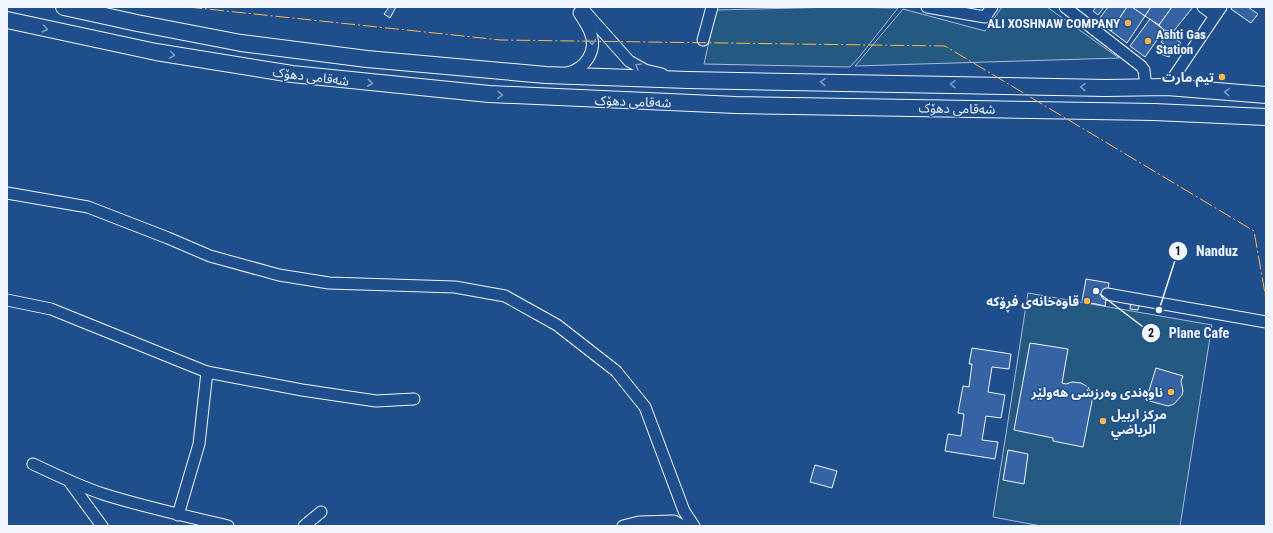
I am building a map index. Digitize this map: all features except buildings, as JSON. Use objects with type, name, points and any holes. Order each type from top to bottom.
[{"type":"highway","name":"شەقامی دهۆک","points":[[64,7],[241,43],[367,60],[546,75],[688,80],[1106,88],[1167,87],[1266,94]]},
{"type":"highway","name":"شەقامی دهۆک","points":[[7,20],[156,52],[292,74],[489,94],[736,105],[1176,112],[1266,117]]},
{"type":"highway","points":[[1106,88],[1106,111]]},
{"type":"street","points":[[546,75],[574,71],[583,65],[590,56],[592,50],[592,37],[576,7]]},
{"type":"street","points":[[581,7],[623,54],[633,63],[649,71],[688,80]]},
{"type":"street","points":[[703,40],[712,7]]},
{"type":"street","points":[[927,7],[985,18],[992,7]]},
{"type":"street","points":[[1064,7],[1141,66],[1144,70],[1146,87]]},
{"type":"street","points":[[1167,87],[1217,11],[1203,7]]},
{"type":"street","points":[[7,192],[88,206],[210,256],[279,275],[329,283],[455,286],[504,296],[557,325],[616,371],[645,407],[684,511],[694,526]]},
{"type":"street","points":[[1121,296],[1122,291],[1266,315]]},
{"type":"street","points":[[1107,294],[1266,322]]},
{"type":"street","points":[[7,300],[51,309],[207,372],[302,390],[376,401],[414,400]]},
{"type":"street","points":[[178,515],[199,444],[207,372]]},
{"type":"street","points":[[32,464],[69,481],[103,494],[178,515],[228,526]]},
{"type":"street","points":[[69,481],[102,526]]},
{"type":"street","points":[[304,526],[321,512]]},
{"type":"street","points":[[624,526],[639,522],[674,521],[682,526]]},
{"type":"shaded area","points":[[838,7],[898,8],[850,67],[704,64],[716,10]]},
{"type":"shaded area","points":[[1002,7],[1047,7],[1119,58],[855,66],[903,9],[985,31]]},
{"type":"shaded area","name":"مركز اربيل الرياضي","points":[[1028,293],[1212,325],[1180,526],[1041,526],[993,517]]},
{"type":"power","points":[[188,7],[501,40],[945,46],[1254,231],[1266,299]]},
{"type":"place","name":"ALI XOSHNAW COMPANY","points":[[1128,23]]},
{"type":"place","name":"Ashti Gas Station","points":[[1148,41]]},
{"type":"place","name":"تيم مارت","points":[[1222,77]]},
{"type":"place","name":"Plane Cafe","points":[[1096,291]]},
{"type":"place","name":"قاوەخانەی فڕۆکە","points":[[1087,301]]},
{"type":"place","name":"Nanduz","points":[[1159,310]]},
{"type":"place","name":"ناوەندی وەرزشی هەولێر","points":[[1171,392]]},
{"type":"place","name":"مركز اربيل الرياضي","points":[[1103,421]]}]
